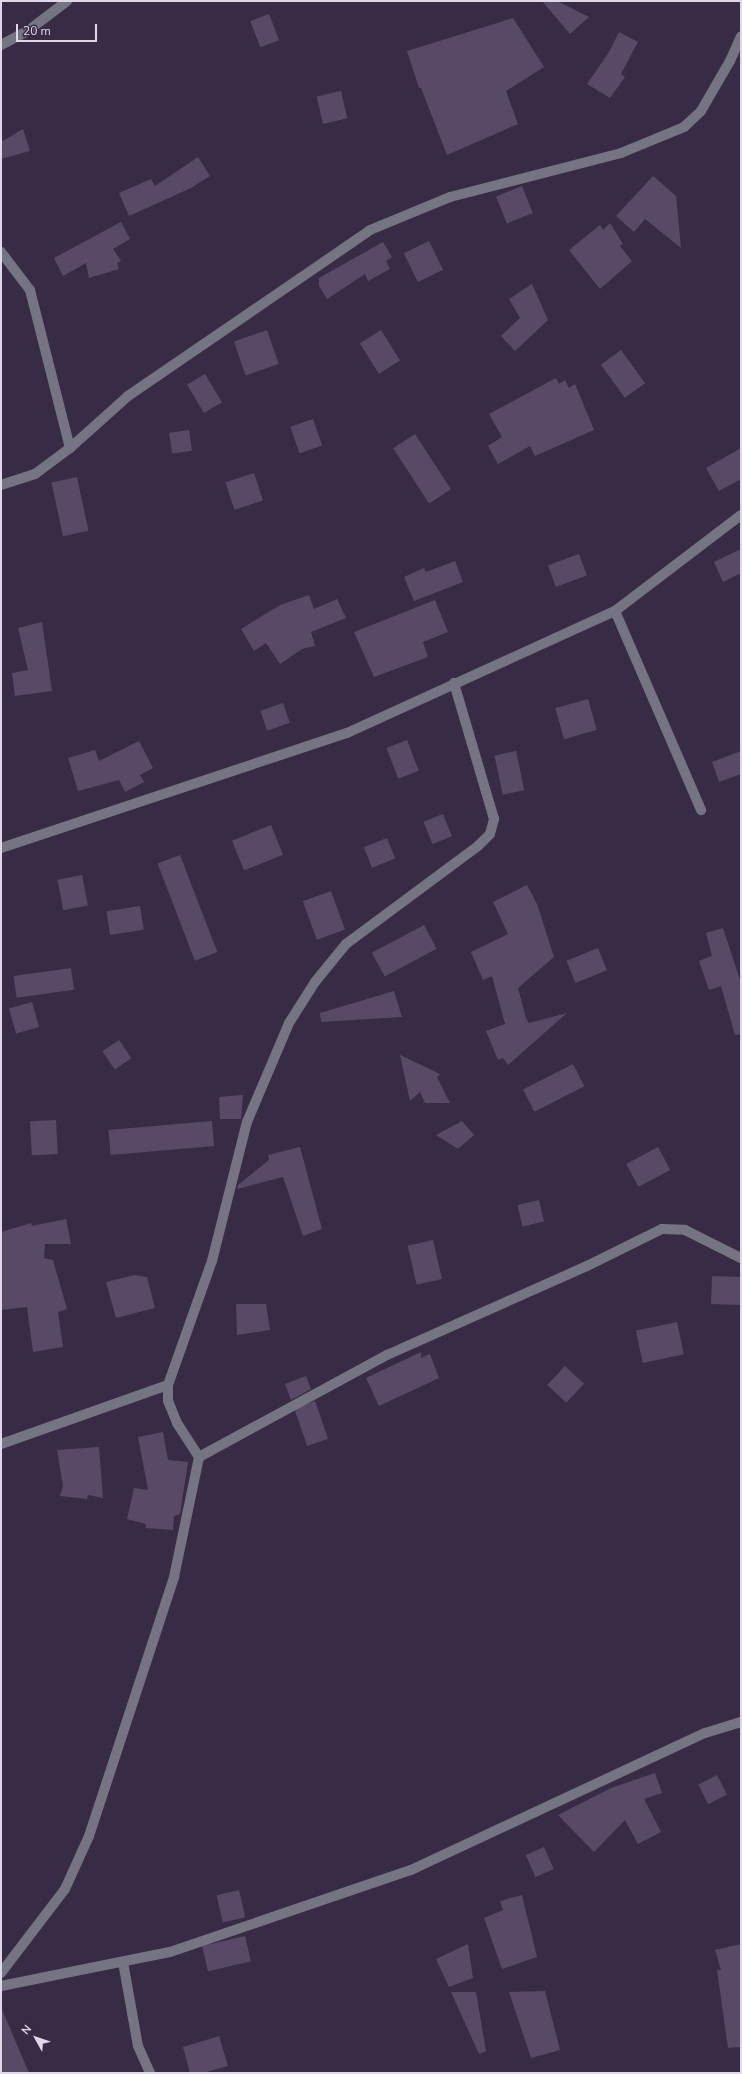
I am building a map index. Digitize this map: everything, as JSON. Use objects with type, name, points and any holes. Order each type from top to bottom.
[{"type":"street","points":[[1,45],[29,30],[67,1]]},
{"type":"street","points":[[1,485],[35,474],[70,448],[128,396],[370,230],[450,197],[621,153],[684,127],[701,111],[730,61],[741,36]]},
{"type":"street","points":[[1,252],[30,290],[70,448]]},
{"type":"street","points":[[1,848],[347,733],[615,611],[741,515]]},
{"type":"street","points":[[615,611],[701,810]]},
{"type":"street","points":[[1,1973],[65,1890],[90,1836],[174,1577],[198,1457],[177,1423],[168,1401],[168,1385],[212,1261],[247,1122],[289,1023],[315,982],[346,944],[478,846],[490,834],[494,818],[454,683]]},
{"type":"street","points":[[198,1457],[388,1355],[587,1266],[662,1229],[685,1230],[741,1258]]},
{"type":"street","points":[[1,1444],[168,1385]]},
{"type":"street","points":[[1,1986],[170,1952],[411,1870],[706,1733],[741,1722]]},
{"type":"street","points":[[123,1962],[138,2046],[150,2073]]},
{"type":"building","points":[[542,1],[557,1],[589,17],[570,34]]},
{"type":"building","points":[[269,14],[279,40],[260,47],[250,21]]},
{"type":"building","points":[[513,18],[544,67],[506,91],[518,124],[447,155],[421,88],[419,88],[407,51]]},
{"type":"building","points":[[619,32],[638,42],[621,74],[625,77],[610,98],[587,84],[609,52]]},
{"type":"building","points":[[341,91],[347,118],[323,124],[317,97]]},
{"type":"building","points":[[23,129],[30,151],[1,159],[1,142]]},
{"type":"building","points":[[198,157],[210,176],[191,188],[129,216],[119,193],[151,179],[155,186]]},
{"type":"building","points":[[653,176],[676,196],[681,248],[645,219],[634,232],[616,216]]},
{"type":"building","points":[[522,186],[533,213],[507,223],[496,196]]},
{"type":"building","points":[[121,222],[130,239],[113,249],[121,261],[117,263],[119,269],[89,278],[86,263],[63,276],[54,258]]},
{"type":"building","points":[[610,223],[623,244],[620,246],[632,261],[600,289],[569,250],[600,225],[603,230]]},
{"type":"building","points":[[429,241],[443,270],[418,282],[404,253]]},
{"type":"building","points":[[383,242],[392,257],[386,261],[390,269],[368,281],[365,274],[327,299],[319,286],[319,278]]},
{"type":"building","points":[[532,284],[548,320],[515,351],[501,336],[520,318],[509,299]]},
{"type":"building","points":[[267,330],[279,364],[246,375],[234,341]]},
{"type":"building","points":[[381,330],[400,361],[379,374],[360,343]]},
{"type":"building","points":[[621,350],[645,383],[625,398],[601,365]]},
{"type":"building","points":[[205,374],[222,402],[204,413],[187,385]]},
{"type":"building","points":[[556,378],[559,384],[565,380],[569,388],[575,384],[594,430],[535,456],[530,446],[498,464],[488,446],[502,437],[489,414]]},
{"type":"building","points":[[313,419],[322,445],[299,453],[290,427]]},
{"type":"building","points":[[189,430],[192,451],[172,454],[169,433]]},
{"type":"building","points":[[415,434],[451,489],[429,504],[393,448]]},
{"type":"building","points":[[741,448],[741,479],[719,491],[706,468]]},
{"type":"building","points":[[254,473],[263,501],[234,510],[225,482]]},
{"type":"building","points":[[77,477],[88,531],[63,536],[52,482]]},
{"type":"building","points":[[741,549],[741,573],[723,582],[714,562]]},
{"type":"building","points":[[579,554],[587,576],[556,587],[548,565]]},
{"type":"building","points":[[455,561],[463,582],[414,601],[404,577],[424,568],[426,572]]},
{"type":"building","points":[[309,595],[314,609],[337,599],[346,618],[311,632],[315,646],[302,649],[280,664],[266,643],[254,651],[241,629],[280,605]]},
{"type":"building","points":[[435,600],[448,632],[423,642],[428,657],[374,677],[354,632]]},
{"type":"building","points":[[42,622],[52,691],[15,696],[12,673],[28,670],[18,628]]},
{"type":"building","points":[[588,699],[597,730],[564,739],[555,708]]},
{"type":"building","points":[[283,703],[290,723],[267,731],[260,711]]},
{"type":"building","points":[[407,740],[419,771],[398,779],[386,748]]},
{"type":"building","points":[[139,741],[153,768],[140,775],[144,782],[125,792],[119,780],[78,791],[68,758],[95,750],[99,761]]},
{"type":"building","points":[[516,751],[524,790],[503,795],[494,756]]},
{"type":"building","points":[[741,751],[741,774],[719,782],[712,762]]},
{"type":"building","points":[[443,814],[452,836],[433,844],[424,822]]},
{"type":"building","points":[[271,825],[283,855],[244,870],[232,841]]},
{"type":"building","points":[[387,838],[395,858],[372,868],[364,847]]},
{"type":"building","points":[[180,855],[217,952],[195,961],[158,864]]},
{"type":"building","points":[[82,875],[88,905],[63,910],[57,880]]},
{"type":"building","points":[[527,885],[537,904],[554,957],[518,988],[526,1018],[529,1023],[567,1013],[508,1065],[503,1058],[498,1060],[486,1031],[505,1024],[492,976],[483,980],[471,952],[508,934],[493,902]]},
{"type":"building","points":[[331,891],[345,930],[317,940],[303,901]]},
{"type":"building","points":[[140,906],[144,930],[110,935],[106,911]]},
{"type":"building","points":[[424,925],[437,949],[385,977],[372,953]]},
{"type":"building","points":[[723,928],[741,983],[741,1034],[735,1035],[721,986],[709,990],[699,961],[712,956],[706,933]]},
{"type":"building","points":[[598,948],[607,970],[575,983],[566,961]]},
{"type":"building","points":[[71,968],[74,990],[17,998],[14,976]]},
{"type":"building","points":[[394,991],[402,1017],[321,1022],[320,1013]]},
{"type":"building","points":[[32,1002],[39,1027],[16,1034],[9,1009]]},
{"type":"building","points":[[119,1040],[131,1058],[115,1069],[102,1051]]},
{"type":"building","points":[[400,1055],[440,1074],[437,1077],[450,1103],[425,1103],[420,1092],[410,1101]]},
{"type":"building","points":[[573,1064],[584,1086],[534,1112],[523,1089]]},
{"type":"building","points":[[243,1095],[241,1119],[220,1119],[219,1097]]},
{"type":"building","points":[[56,1120],[58,1154],[32,1155],[30,1121]]},
{"type":"building","points":[[212,1121],[214,1146],[111,1155],[108,1130]]},
{"type":"building","points":[[462,1121],[474,1135],[458,1149],[436,1135]]},
{"type":"building","points":[[300,1147],[322,1229],[303,1236],[283,1177],[237,1189],[238,1185],[269,1160],[268,1155]]},
{"type":"building","points":[[658,1147],[670,1170],[638,1187],[626,1164]]},
{"type":"building","points":[[539,1200],[544,1221],[523,1226],[518,1205]]},
{"type":"building","points":[[66,1219],[71,1244],[45,1244],[44,1258],[53,1260],[67,1309],[58,1312],[63,1347],[33,1352],[27,1307],[1,1310],[1,1232],[31,1223],[32,1226]]},
{"type":"building","points":[[433,1240],[442,1279],[417,1285],[408,1246]]},
{"type":"building","points":[[135,1275],[147,1277],[155,1308],[116,1318],[106,1282]]},
{"type":"building","points":[[712,1276],[741,1277],[740,1305],[711,1304]]},
{"type":"building","points":[[236,1304],[266,1304],[270,1330],[237,1335]]},
{"type":"building","points":[[677,1322],[684,1354],[643,1363],[636,1331]]},
{"type":"building","points":[[421,1352],[421,1358],[430,1354],[439,1378],[379,1406],[366,1378]]},
{"type":"building","points":[[565,1366],[584,1384],[566,1403],[547,1385]]},
{"type":"building","points":[[306,1376],[311,1389],[291,1400],[285,1384]]},
{"type":"building","points":[[315,1401],[328,1439],[307,1446],[294,1408]]},
{"type":"building","points":[[163,1432],[168,1460],[188,1462],[180,1514],[174,1516],[173,1530],[146,1528],[146,1524],[127,1519],[134,1488],[148,1490],[138,1437]]},
{"type":"building","points":[[99,1447],[103,1498],[88,1495],[87,1499],[60,1496],[63,1486],[57,1450]]},
{"type":"building","points":[[655,1773],[662,1793],[644,1799],[661,1832],[638,1844],[625,1820],[594,1852],[558,1815],[611,1788]]},
{"type":"building","points":[[717,1775],[727,1795],[708,1804],[698,1785]]},
{"type":"building","points":[[544,1847],[554,1869],[535,1877],[526,1855]]},
{"type":"building","points":[[239,1890],[245,1917],[223,1922],[217,1895]]},
{"type":"building","points":[[522,1895],[537,1957],[502,1969],[484,1918],[503,1910],[500,1901]]},
{"type":"building","points":[[245,1936],[251,1961],[208,1971],[202,1946]]},
{"type":"building","points":[[468,1944],[473,1978],[449,1987],[436,1959]]},
{"type":"building","points":[[741,1944],[741,2047],[728,2048],[717,1970],[721,1970],[715,1950]]},
{"type":"building","points":[[545,1991],[560,2050],[531,2058],[509,1992]]},
{"type":"building","points":[[451,1992],[476,1992],[486,2051],[479,2054]]},
{"type":"building","points":[[1,2007],[29,2073],[1,2073]]},
{"type":"building","points":[[219,2036],[228,2066],[203,2073],[190,2073],[183,2047]]}]
